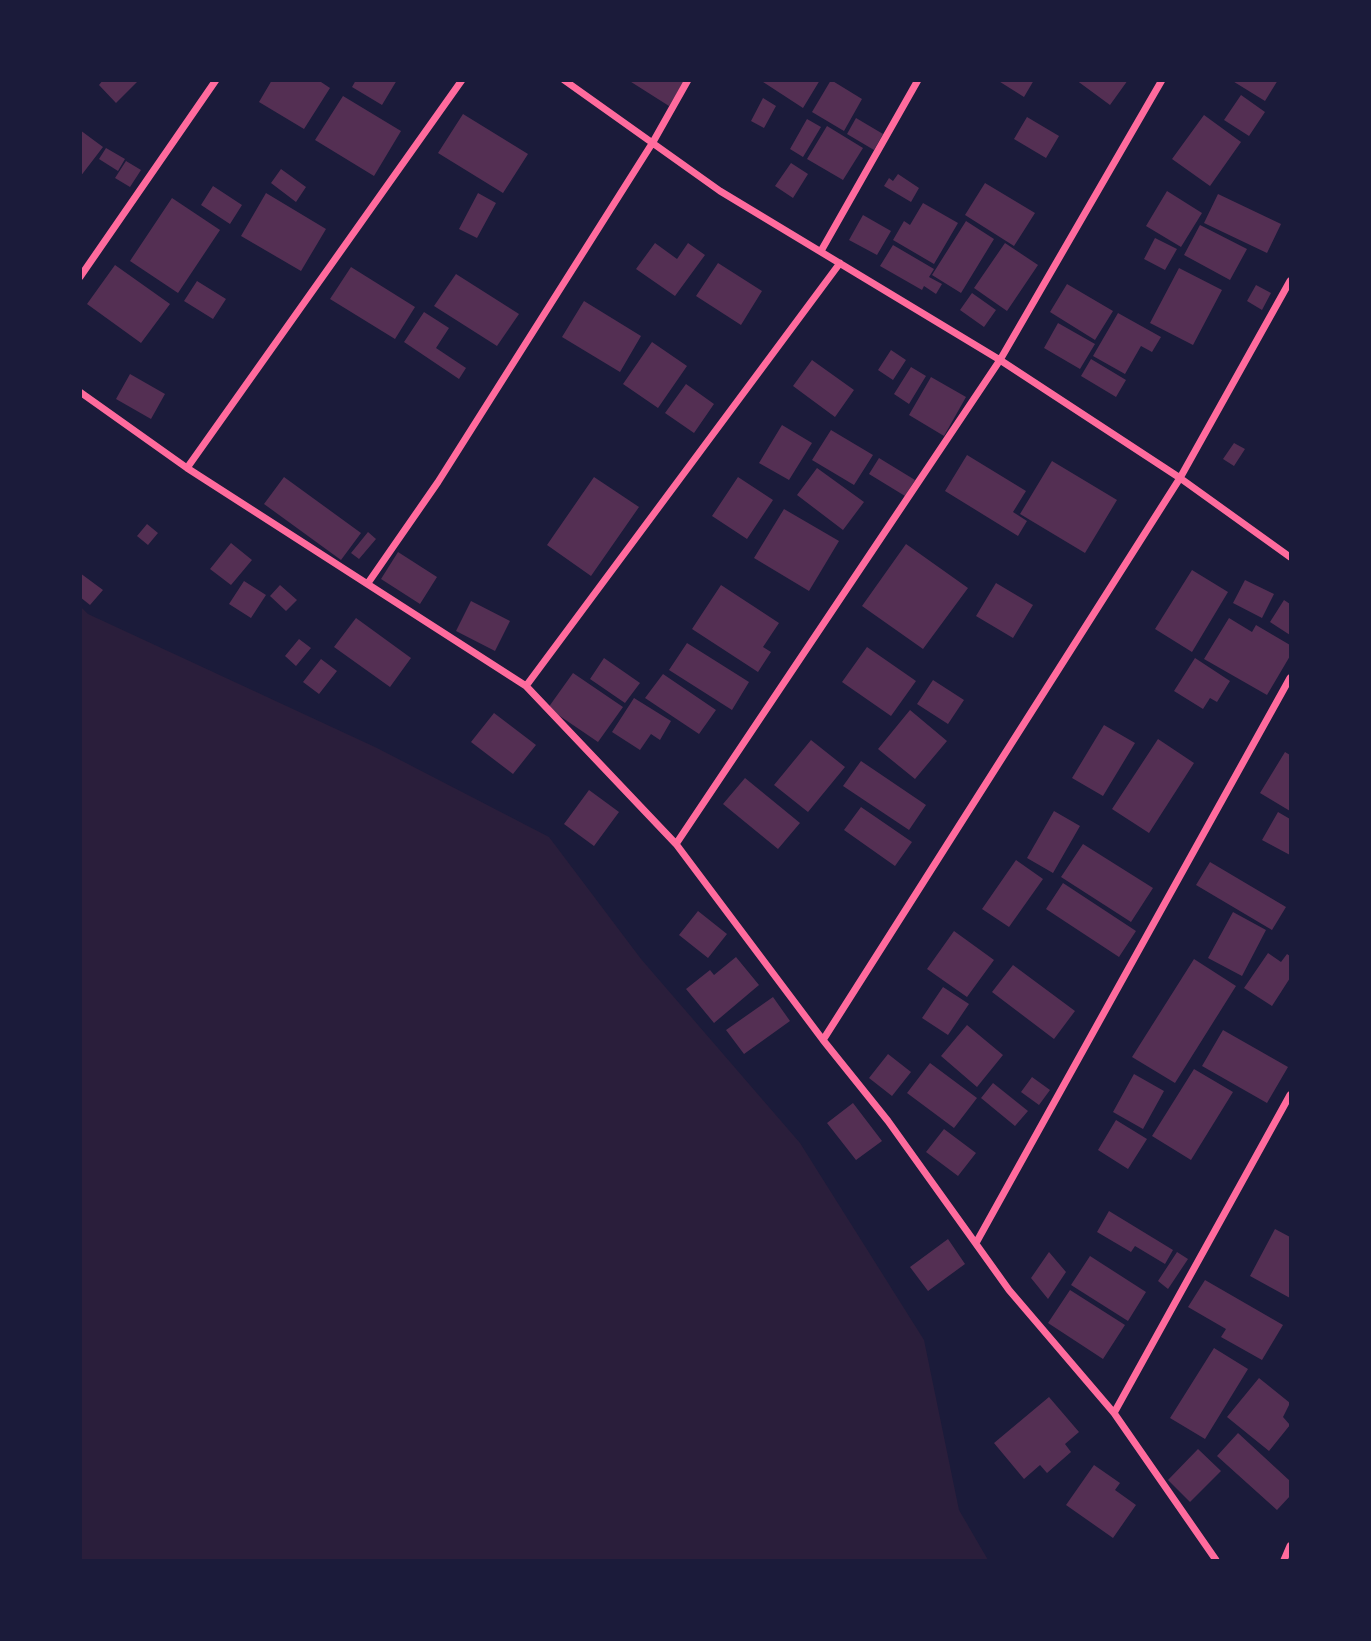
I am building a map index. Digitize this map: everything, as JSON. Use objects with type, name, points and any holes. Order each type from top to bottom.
[{"type":"street","points":[[80,277],[216,80]]},
{"type":"street","points":[[187,468],[462,80]]},
{"type":"street","points":[[564,80],[720,191],[1000,360],[1180,478],[1290,557]]},
{"type":"street","points":[[368,583],[438,482],[653,142],[688,80]]},
{"type":"street","points":[[821,251],[918,80]]},
{"type":"street","points":[[676,844],[1000,360],[1162,80]]},
{"type":"street","points":[[526,686],[840,263]]},
{"type":"street","points":[[822,1040],[1180,478],[1290,281]]},
{"type":"street","points":[[80,392],[187,468],[526,686],[676,844],[822,1040],[888,1121],[1009,1290],[1114,1413],[1216,1560]]},
{"type":"street","points":[[976,1243],[1290,678]]},
{"type":"street","points":[[1114,1413],[1290,1095]]},
{"type":"street","points":[[1284,1560],[1290,1546]]},
{"type":"shaded area","points":[[81,607],[88,614],[377,748],[549,837],[641,959],[800,1143],[924,1340],[959,1510],[988,1560],[81,1560]]},
{"type":"building","points":[[103,80],[139,80],[116,103],[99,85]]},
{"type":"building","points":[[272,80],[318,80],[330,88],[304,129],[259,102]]},
{"type":"building","points":[[356,80],[397,80],[382,105],[352,87]]},
{"type":"building","points":[[628,80],[685,80],[669,106]]},
{"type":"building","points":[[760,80],[820,80],[803,108]]},
{"type":"building","points":[[831,80],[862,99],[844,131],[812,112]]},
{"type":"building","points":[[997,80],[1034,80],[1024,97]]},
{"type":"building","points":[[1076,80],[1128,80],[1110,105]]},
{"type":"building","points":[[1231,80],[1278,80],[1265,101]]},
{"type":"building","points":[[1241,95],[1265,112],[1249,136],[1224,120]]},
{"type":"building","points":[[343,96],[401,131],[374,176],[315,140]]},
{"type":"building","points":[[763,98],[776,106],[764,128],[751,121]]},
{"type":"building","points":[[463,114],[528,154],[503,193],[438,153]]},
{"type":"building","points":[[1204,115],[1241,142],[1210,186],[1172,159]]},
{"type":"building","points":[[1027,117],[1059,136],[1046,158],[1014,139]]},
{"type":"building","points":[[856,118],[883,134],[874,150],[847,134]]},
{"type":"building","points":[[807,119],[821,127],[803,157],[790,149]]},
{"type":"building","points":[[827,126],[863,148],[843,180],[807,159]]},
{"type":"building","points":[[80,130],[103,147],[80,177]]},
{"type":"building","points":[[106,148],[125,159],[118,171],[99,159]]},
{"type":"building","points":[[126,161],[141,170],[130,187],[115,178]]},
{"type":"building","points":[[791,163],[808,174],[793,198],[775,186]]},
{"type":"building","points":[[281,169],[306,187],[296,202],[271,183]]},
{"type":"building","points":[[898,174],[919,188],[911,202],[884,186],[889,178],[893,181]]},
{"type":"building","points":[[985,183],[1035,213],[1014,246],[965,215]]},
{"type":"building","points":[[213,186],[242,205],[230,224],[201,205]]},
{"type":"building","points":[[1167,191],[1202,213],[1181,247],[1146,226]]},
{"type":"building","points":[[266,193],[326,229],[301,271],[241,236]]},
{"type":"building","points":[[478,193],[496,203],[477,238],[459,229]]},
{"type":"building","points":[[1218,194],[1281,224],[1267,253],[1204,223]]},
{"type":"building","points":[[172,198],[220,230],[178,293],[130,261]]},
{"type":"building","points":[[923,203],[958,223],[934,264],[893,240],[904,221],[910,225]]},
{"type":"building","points":[[863,215],[891,231],[877,255],[849,240]]},
{"type":"building","points":[[966,221],[994,239],[961,293],[932,275]]},
{"type":"building","points":[[1200,225],[1247,249],[1230,280],[1184,255]]},
{"type":"building","points":[[1155,238],[1177,249],[1165,270],[1144,259]]},
{"type":"building","points":[[655,243],[677,259],[688,243],[705,255],[675,296],[636,269]]},
{"type":"building","points":[[1005,243],[1038,265],[1007,311],[974,288]]},
{"type":"building","points":[[893,245],[934,269],[929,277],[942,284],[936,294],[924,286],[922,290],[880,266]]},
{"type":"building","points":[[718,263],[762,291],[741,325],[696,296]]},
{"type":"building","points":[[115,265],[170,304],[141,343],[87,304]]},
{"type":"building","points":[[351,267],[415,307],[395,339],[330,299]]},
{"type":"building","points":[[1179,268],[1222,290],[1193,345],[1150,323]]},
{"type":"building","points":[[456,274],[519,314],[497,346],[434,306]]},
{"type":"building","points":[[197,281],[226,299],[213,319],[184,301]]},
{"type":"building","points":[[1067,284],[1113,311],[1095,340],[1050,312]]},
{"type":"building","points":[[1256,285],[1271,293],[1262,310],[1247,301]]},
{"type":"building","points":[[972,293],[996,310],[984,327],[960,310]]},
{"type":"building","points":[[584,301],[641,336],[620,372],[562,337]]},
{"type":"building","points":[[424,312],[449,328],[436,348],[466,368],[459,379],[404,342]]},
{"type":"building","points":[[1118,313],[1161,337],[1152,352],[1141,346],[1125,374],[1093,356]]},
{"type":"building","points":[[1058,323],[1095,344],[1080,369],[1044,348]]},
{"type":"building","points":[[652,342],[687,366],[658,408],[623,384]]},
{"type":"building","points":[[891,350],[906,360],[893,380],[878,370]]},
{"type":"building","points":[[1091,359],[1126,380],[1116,397],[1081,376]]},
{"type":"building","points":[[812,360],[854,390],[835,417],[793,386]]},
{"type":"building","points":[[911,367],[926,376],[909,404],[894,394]]},
{"type":"building","points":[[130,374],[165,394],[151,419],[116,399]]},
{"type":"building","points":[[931,377],[966,397],[944,436],[909,415]]},
{"type":"building","points":[[686,384],[714,404],[694,433],[665,413]]},
{"type":"building","points":[[782,425],[812,443],[789,480],[759,463]]},
{"type":"building","points":[[831,430],[873,455],[854,485],[812,460]]},
{"type":"building","points":[[1234,443],[1245,449],[1234,466],[1223,459]]},
{"type":"building","points":[[967,455],[1026,491],[1013,512],[1027,521],[1018,536],[945,491]]},
{"type":"building","points":[[879,458],[915,480],[905,496],[869,474]]},
{"type":"building","points":[[1052,461],[1117,500],[1085,553],[1020,514]]},
{"type":"building","points":[[817,468],[864,502],[843,530],[797,495]]},
{"type":"building","points":[[284,477],[361,533],[341,560],[264,504]]},
{"type":"building","points":[[594,477],[639,507],[591,576],[547,545]]},
{"type":"building","points":[[738,477],[773,500],[747,539],[712,516]]},
{"type":"building","points":[[784,509],[839,541],[809,591],[754,558]]},
{"type":"building","points":[[147,524],[158,533],[148,545],[137,536]]},
{"type":"building","points":[[368,532],[376,539],[359,559],[351,553]]},
{"type":"building","points":[[231,543],[252,560],[231,585],[210,569]]},
{"type":"building","points":[[906,544],[968,588],[923,649],[862,606]]},
{"type":"building","points":[[398,552],[437,577],[420,604],[381,579]]},
{"type":"building","points":[[1192,570],[1228,592],[1192,652],[1155,629]]},
{"type":"building","points":[[80,573],[103,590],[90,605],[80,597]]},
{"type":"building","points":[[1245,580],[1274,594],[1262,618],[1233,603]]},
{"type":"building","points":[[244,581],[266,595],[251,618],[229,604]]},
{"type":"building","points":[[996,583],[1033,605],[1013,638],[976,616]]},
{"type":"building","points":[[280,585],[297,600],[286,611],[270,596]]},
{"type":"building","points":[[721,585],[779,623],[763,647],[771,652],[758,672],[692,629]]},
{"type":"building","points":[[1284,600],[1290,604],[1290,635],[1270,622]]},
{"type":"building","points":[[471,601],[510,621],[495,651],[456,631]]},
{"type":"building","points":[[356,618],[411,658],[390,687],[334,647]]},
{"type":"building","points":[[1229,618],[1252,632],[1256,625],[1290,645],[1290,656],[1267,695],[1204,659]]},
{"type":"building","points":[[299,639],[311,648],[296,666],[285,656]]},
{"type":"building","points":[[687,643],[749,682],[732,710],[669,670]]},
{"type":"building","points":[[867,647],[916,681],[891,716],[842,682]]},
{"type":"building","points":[[604,658],[640,683],[625,703],[590,679]]},
{"type":"building","points":[[1195,658],[1230,681],[1217,702],[1210,698],[1203,709],[1174,691]]},
{"type":"building","points":[[321,659],[337,671],[319,694],[303,682]]},
{"type":"building","points":[[573,673],[623,707],[598,742],[548,708]]},
{"type":"building","points":[[663,674],[716,710],[699,734],[645,698]]},
{"type":"building","points":[[933,680],[964,700],[948,724],[917,704]]},
{"type":"building","points":[[634,698],[671,721],[660,740],[651,734],[640,750],[612,732]]},
{"type":"building","points":[[910,710],[947,741],[915,779],[878,749]]},
{"type":"building","points":[[494,713],[536,745],[513,774],[471,742]]},
{"type":"building","points":[[1104,725],[1135,743],[1103,796],[1072,778]]},
{"type":"building","points":[[1158,739],[1194,763],[1149,833],[1112,809]]},
{"type":"building","points":[[811,740],[845,767],[808,812],[774,785]]},
{"type":"building","points":[[1285,752],[1290,755],[1290,811],[1260,793]]},
{"type":"building","points":[[861,761],[926,805],[909,830],[843,786]]},
{"type":"building","points":[[745,778],[800,823],[778,849],[723,804]]},
{"type":"building","points":[[589,790],[619,812],[594,846],[564,824]]},
{"type":"building","points":[[861,807],[912,842],[895,866],[844,830]]},
{"type":"building","points":[[1054,811],[1080,826],[1053,873],[1027,858]]},
{"type":"building","points":[[1278,812],[1290,819],[1290,855],[1262,840]]},
{"type":"building","points":[[1083,844],[1153,888],[1131,922],[1061,877]]},
{"type":"building","points":[[1016,860],[1043,879],[1009,927],[982,909]]},
{"type":"building","points":[[1210,862],[1286,907],[1272,930],[1196,885]]},
{"type":"building","points":[[1063,883],[1136,931],[1119,957],[1046,909]]},
{"type":"building","points":[[698,911],[727,934],[708,958],[679,935]]},
{"type":"building","points":[[1233,912],[1266,930],[1242,976],[1208,958]]},
{"type":"building","points":[[954,931],[994,960],[967,997],[927,969]]},
{"type":"building","points":[[1268,953],[1281,962],[1287,954],[1290,956],[1290,978],[1272,1006],[1244,988]]},
{"type":"building","points":[[736,957],[759,985],[714,1023],[686,989],[710,970],[714,975]]},
{"type":"building","points":[[1194,959],[1236,986],[1175,1083],[1132,1057]]},
{"type":"building","points":[[1013,965],[1075,1011],[1054,1039],[992,992]]},
{"type":"building","points":[[943,987],[969,1004],[948,1035],[922,1018]]},
{"type":"building","points":[[773,997],[790,1021],[744,1054],[726,1030]]},
{"type":"building","points":[[967,1025],[1003,1055],[977,1087],[941,1056]]},
{"type":"building","points":[[1223,1030],[1288,1067],[1267,1103],[1202,1066]]},
{"type":"building","points":[[888,1054],[911,1072],[892,1096],[869,1078]]},
{"type":"building","points":[[930,1063],[977,1098],[954,1128],[907,1093]]},
{"type":"building","points":[[1194,1069],[1233,1092],[1191,1160],[1152,1136]]},
{"type":"building","points":[[1134,1074],[1164,1091],[1143,1129],[1113,1112]]},
{"type":"building","points":[[1032,1077],[1050,1090],[1039,1105],[1021,1092]]},
{"type":"building","points":[[993,1083],[1028,1111],[1015,1126],[981,1098]]},
{"type":"building","points":[[853,1103],[882,1141],[856,1160],[827,1123]]},
{"type":"building","points":[[1116,1120],[1147,1139],[1128,1169],[1098,1150]]},
{"type":"building","points":[[944,1129],[976,1153],[958,1176],[926,1152]]},
{"type":"building","points":[[1109,1211],[1173,1250],[1165,1264],[1135,1246],[1131,1252],[1097,1232]]},
{"type":"building","points":[[1275,1229],[1290,1237],[1290,1298],[1250,1276]]},
{"type":"building","points":[[948,1239],[965,1264],[928,1291],[910,1267]]},
{"type":"building","points":[[1049,1252],[1066,1272],[1048,1299],[1031,1278]]},
{"type":"building","points":[[1177,1252],[1188,1259],[1168,1289],[1158,1281]]},
{"type":"building","points":[[1090,1256],[1146,1292],[1128,1321],[1071,1285]]},
{"type":"building","points":[[1205,1280],[1283,1325],[1262,1360],[1221,1337],[1226,1329],[1188,1307]]},
{"type":"building","points":[[1070,1290],[1125,1325],[1103,1359],[1048,1323]]},
{"type":"building","points":[[1214,1348],[1248,1369],[1205,1439],[1170,1418]]},
{"type":"building","points":[[1259,1378],[1290,1403],[1283,1417],[1290,1425],[1269,1451],[1227,1417]]},
{"type":"building","points":[[1049,1397],[1079,1432],[1065,1444],[1071,1452],[1047,1473],[1040,1465],[1024,1479],[994,1443]]},
{"type":"building","points":[[1238,1433],[1290,1481],[1290,1496],[1277,1510],[1217,1456]]},
{"type":"building","points":[[1198,1449],[1221,1471],[1190,1502],[1168,1480]]},
{"type":"building","points":[[1094,1465],[1120,1483],[1115,1490],[1136,1505],[1113,1538],[1066,1505]]}]
